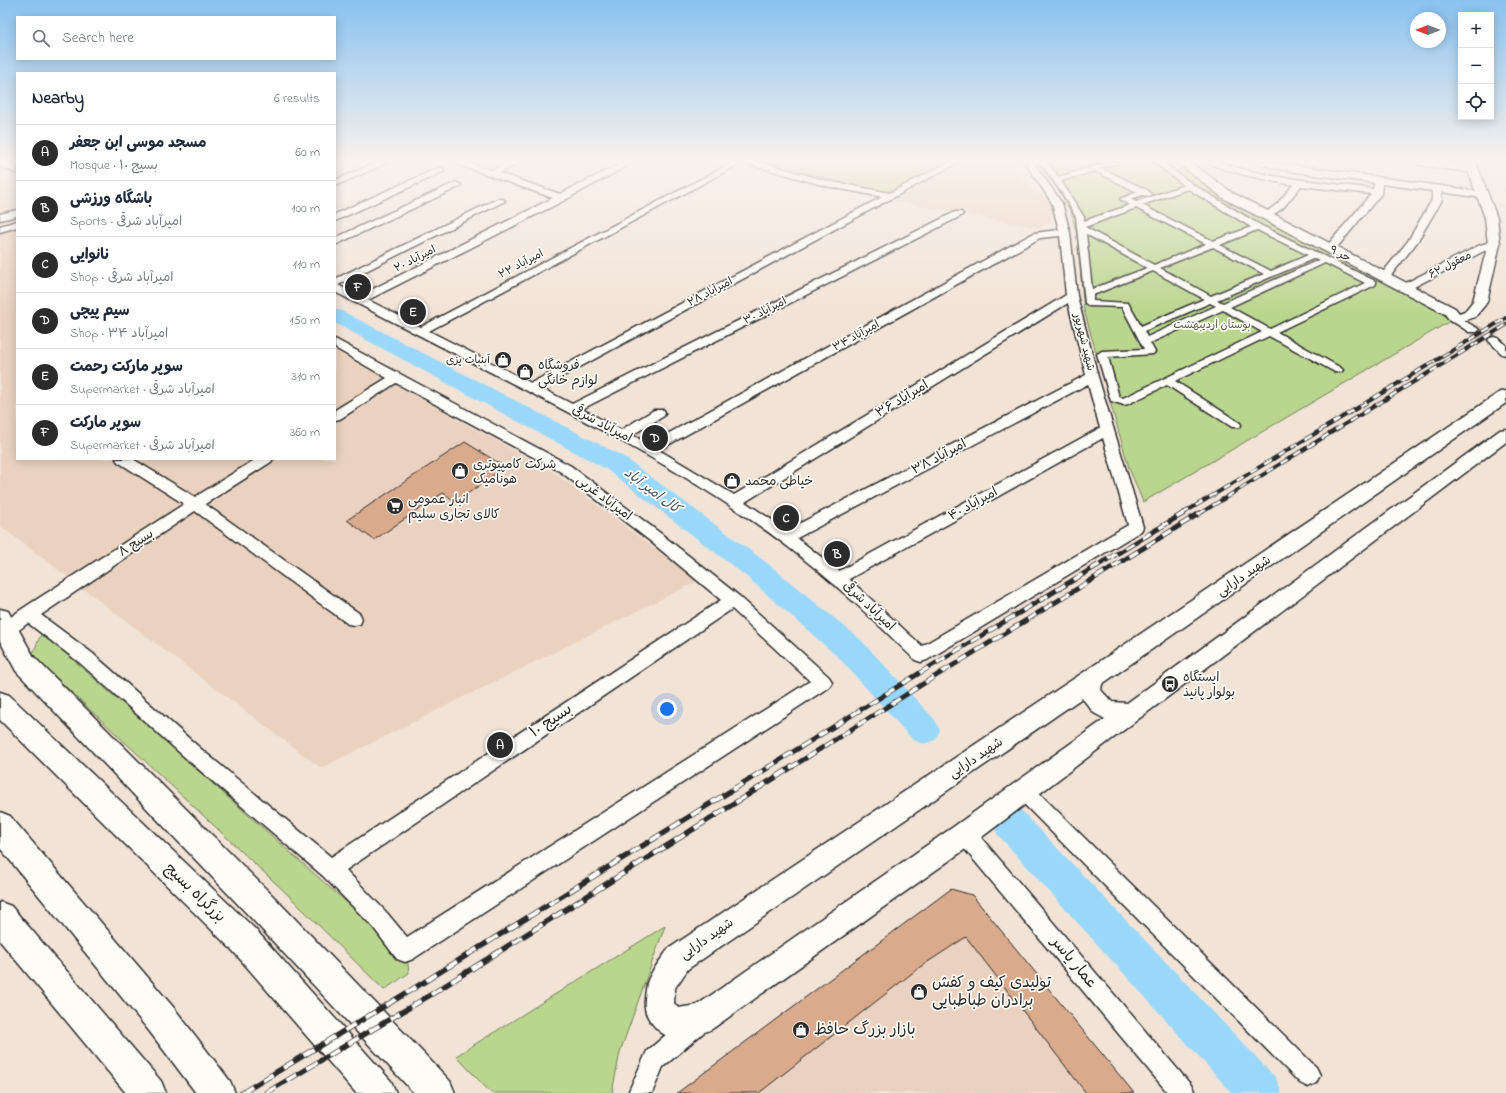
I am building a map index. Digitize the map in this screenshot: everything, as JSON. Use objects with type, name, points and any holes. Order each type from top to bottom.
[{"type":"main road","points":[[12,621],[25,664],[264,909],[438,1093]]},
{"type":"main road","name":"بزرگراه بسیج","points":[[0,703],[244,940],[379,1093]]},
{"type":"main road","points":[[0,826],[162,1020],[218,1093]]},
{"type":"main road","points":[[0,917],[149,1093]]},
{"type":"street","points":[[0,217],[16,213]]},
{"type":"street","points":[[336,218],[346,213]]},
{"type":"street","points":[[336,242],[397,213]]},
{"type":"street","points":[[336,283],[476,213]]},
{"type":"street","name":"امیرآباد ۲۰","points":[[360,300],[532,213]]},
{"type":"street","name":"امیرآباد ۲۲","points":[[421,331],[643,213]]},
{"type":"street","name":"امیرآباد ۲۸","points":[[531,388],[858,213]]},
{"type":"street","name":"شهید شهریور","points":[[921,655],[1136,527],[1092,376],[1072,296],[1066,233],[1060,213]]},
{"type":"street","points":[[1078,213],[1080,217],[1089,303],[1125,305],[1144,342],[1150,352],[1102,354],[1115,399],[1124,402],[1372,283],[1328,255],[1315,255],[1138,330]]},
{"type":"street","points":[[1081,226],[1115,213]]},
{"type":"street","points":[[1152,213],[1271,274]]},
{"type":"street","points":[[1233,213],[1257,228],[1315,255]]},
{"type":"street","name":"حر ۹","points":[[1260,213],[1328,255],[1385,276],[1450,311],[1456,319]]},
{"type":"street","points":[[1266,216],[1270,213]]},
{"type":"street","points":[[1144,342],[1223,307],[1328,255],[1361,213]]},
{"type":"street","points":[[1385,276],[1412,242],[1430,213]]},
{"type":"street","points":[[1456,319],[1470,314],[1480,302],[1494,244],[1489,213]]},
{"type":"street","name":"امیرآباد ۳۰","points":[[572,409],[958,214]]},
{"type":"street","points":[[0,229],[16,224]]},
{"type":"street","points":[[1081,226],[1210,300],[1338,370]]},
{"type":"street","points":[[1088,294],[1257,228]]},
{"type":"street","name":"امیرآباد ۳۴","points":[[649,450],[1038,235],[1066,233]]},
{"type":"street","name":"معقول ۶۲","points":[[1406,287],[1484,247],[1494,244]]},
{"type":"street","name":"امیرآباد شرقی","points":[[336,288],[622,435],[733,502],[786,537],[839,578],[921,655]]},
{"type":"street","name":"امیرآباد ۳۶","points":[[733,502],[1072,296]]},
{"type":"street","points":[[1456,319],[1473,330]]},
{"type":"street","points":[[1494,340],[1506,351]]},
{"type":"street","name":"امیرآباد غربی","points":[[330,869],[380,920],[405,951],[823,682],[733,600],[655,537],[566,469],[396,378],[336,344]]},
{"type":"street","name":"امیرآباد ۳۸","points":[[786,537],[1092,376]]},
{"type":"street","points":[[336,415],[396,378]]},
{"type":"street","points":[[1168,381],[1236,425]]},
{"type":"street","name":"شهید دارایی","points":[[1506,396],[1092,679],[678,959],[661,984],[659,1008],[672,1022],[702,1019],[965,834],[1506,434]]},
{"type":"street","points":[[622,435],[659,413]]},
{"type":"street","name":"امیرآباد ۴۰","points":[[839,578],[1108,430]]},
{"type":"street","points":[[125,460],[195,504],[354,619]]},
{"type":"street","name":"بسیج ۸","points":[[12,621],[264,460]]},
{"type":"street","name":"بسیج ۱۰","points":[[330,869],[733,600]]},
{"type":"street","points":[[12,621],[86,658],[195,755],[330,869]]},
{"type":"street","points":[[1092,679],[1090,691],[1100,707],[1114,712],[1130,713]]},
{"type":"street","points":[[1023,790],[1308,1075]]},
{"type":"street","name":"عمار یاسر","points":[[965,834],[1183,1093]]},
{"type":"street","points":[[640,1093],[655,1059],[702,1019]]},
{"type":"shaded area","points":[[0,213],[16,213],[16,460],[336,460],[336,352],[553,472],[698,581],[321,768],[0,526]]},
{"type":"shaded area","points":[[960,213],[1053,213],[1050,221],[1040,228]]},
{"type":"shaded area","points":[[951,889],[972,895],[1134,1093],[677,1093]]},
{"type":"green space","name":"بوستان اردیبهشت","points":[[1071,213],[1251,213],[1442,312],[1452,320],[1143,502],[1129,468],[1084,310],[1077,236]]},
{"type":"green space","points":[[42,632],[407,956],[409,973],[384,990],[286,893],[36,659],[33,653]]},
{"type":"green space","points":[[665,926],[620,1052],[612,1093],[491,1093],[456,1056]]},
{"type":"building","points":[[465,442],[505,467],[456,502],[443,493],[374,540],[347,520]]},
{"type":"building","name":"بازار بزرگ حافظ","points":[[951,889],[972,895],[1134,1093],[1086,1093],[966,937],[920,967],[759,1093],[677,1093]]},
{"type":"waterway","name":"کال امیر آباد","points":[[336,316],[615,463],[757,570],[850,649],[924,730]]},
{"type":"waterway","points":[[1010,823],[1261,1093]]},
{"type":"tunnel","points":[[1473,330],[1494,340]]},
{"type":"railway","points":[[1182,514],[1506,318]]},
{"type":"railway","points":[[1199,514],[1506,325]]},
{"type":"railway","points":[[767,768],[918,674],[1184,513]]},
{"type":"railway","points":[[790,768],[926,682],[1200,513]]},
{"type":"railway","points":[[242,1093],[416,987],[769,767]]},
{"type":"railway","points":[[266,1093],[427,997],[792,767]]},
{"type":"place","name":"سوپر مارکت","points":[[358,287]]},
{"type":"place","name":"سوپر مارکت رحمت","points":[[413,312]]},
{"type":"place","name":"آبنبات پزی","points":[[503,360]]},
{"type":"place","name":"فروشگاه لوازم خانگی","points":[[525,372]]},
{"type":"place","name":"سیم پیچی","points":[[655,438]]},
{"type":"place","name":"شرکت کامپیوتری هونامیک","points":[[460,471]]},
{"type":"place","name":"خیاطی محمد","points":[[732,481]]},
{"type":"place","name":"انبار عمومی کالای تجاری سلیم","points":[[395,506]]},
{"type":"place","name":"نانوایی","points":[[786,518]]},
{"type":"place","name":"باشگاه ورزشی","points":[[837,554]]},
{"type":"place","name":"ایستگاه بولوار پانیذ","points":[[1170,684]]},
{"type":"place","name":"مسجد موسی ابن جعفر","points":[[500,745]]},
{"type":"place","name":"تولیدی کیف و کفش برادران طباطبایی","points":[[919,992]]},
{"type":"place","name":"بازار بزرگ حافظ","points":[[801,1030]]}]
